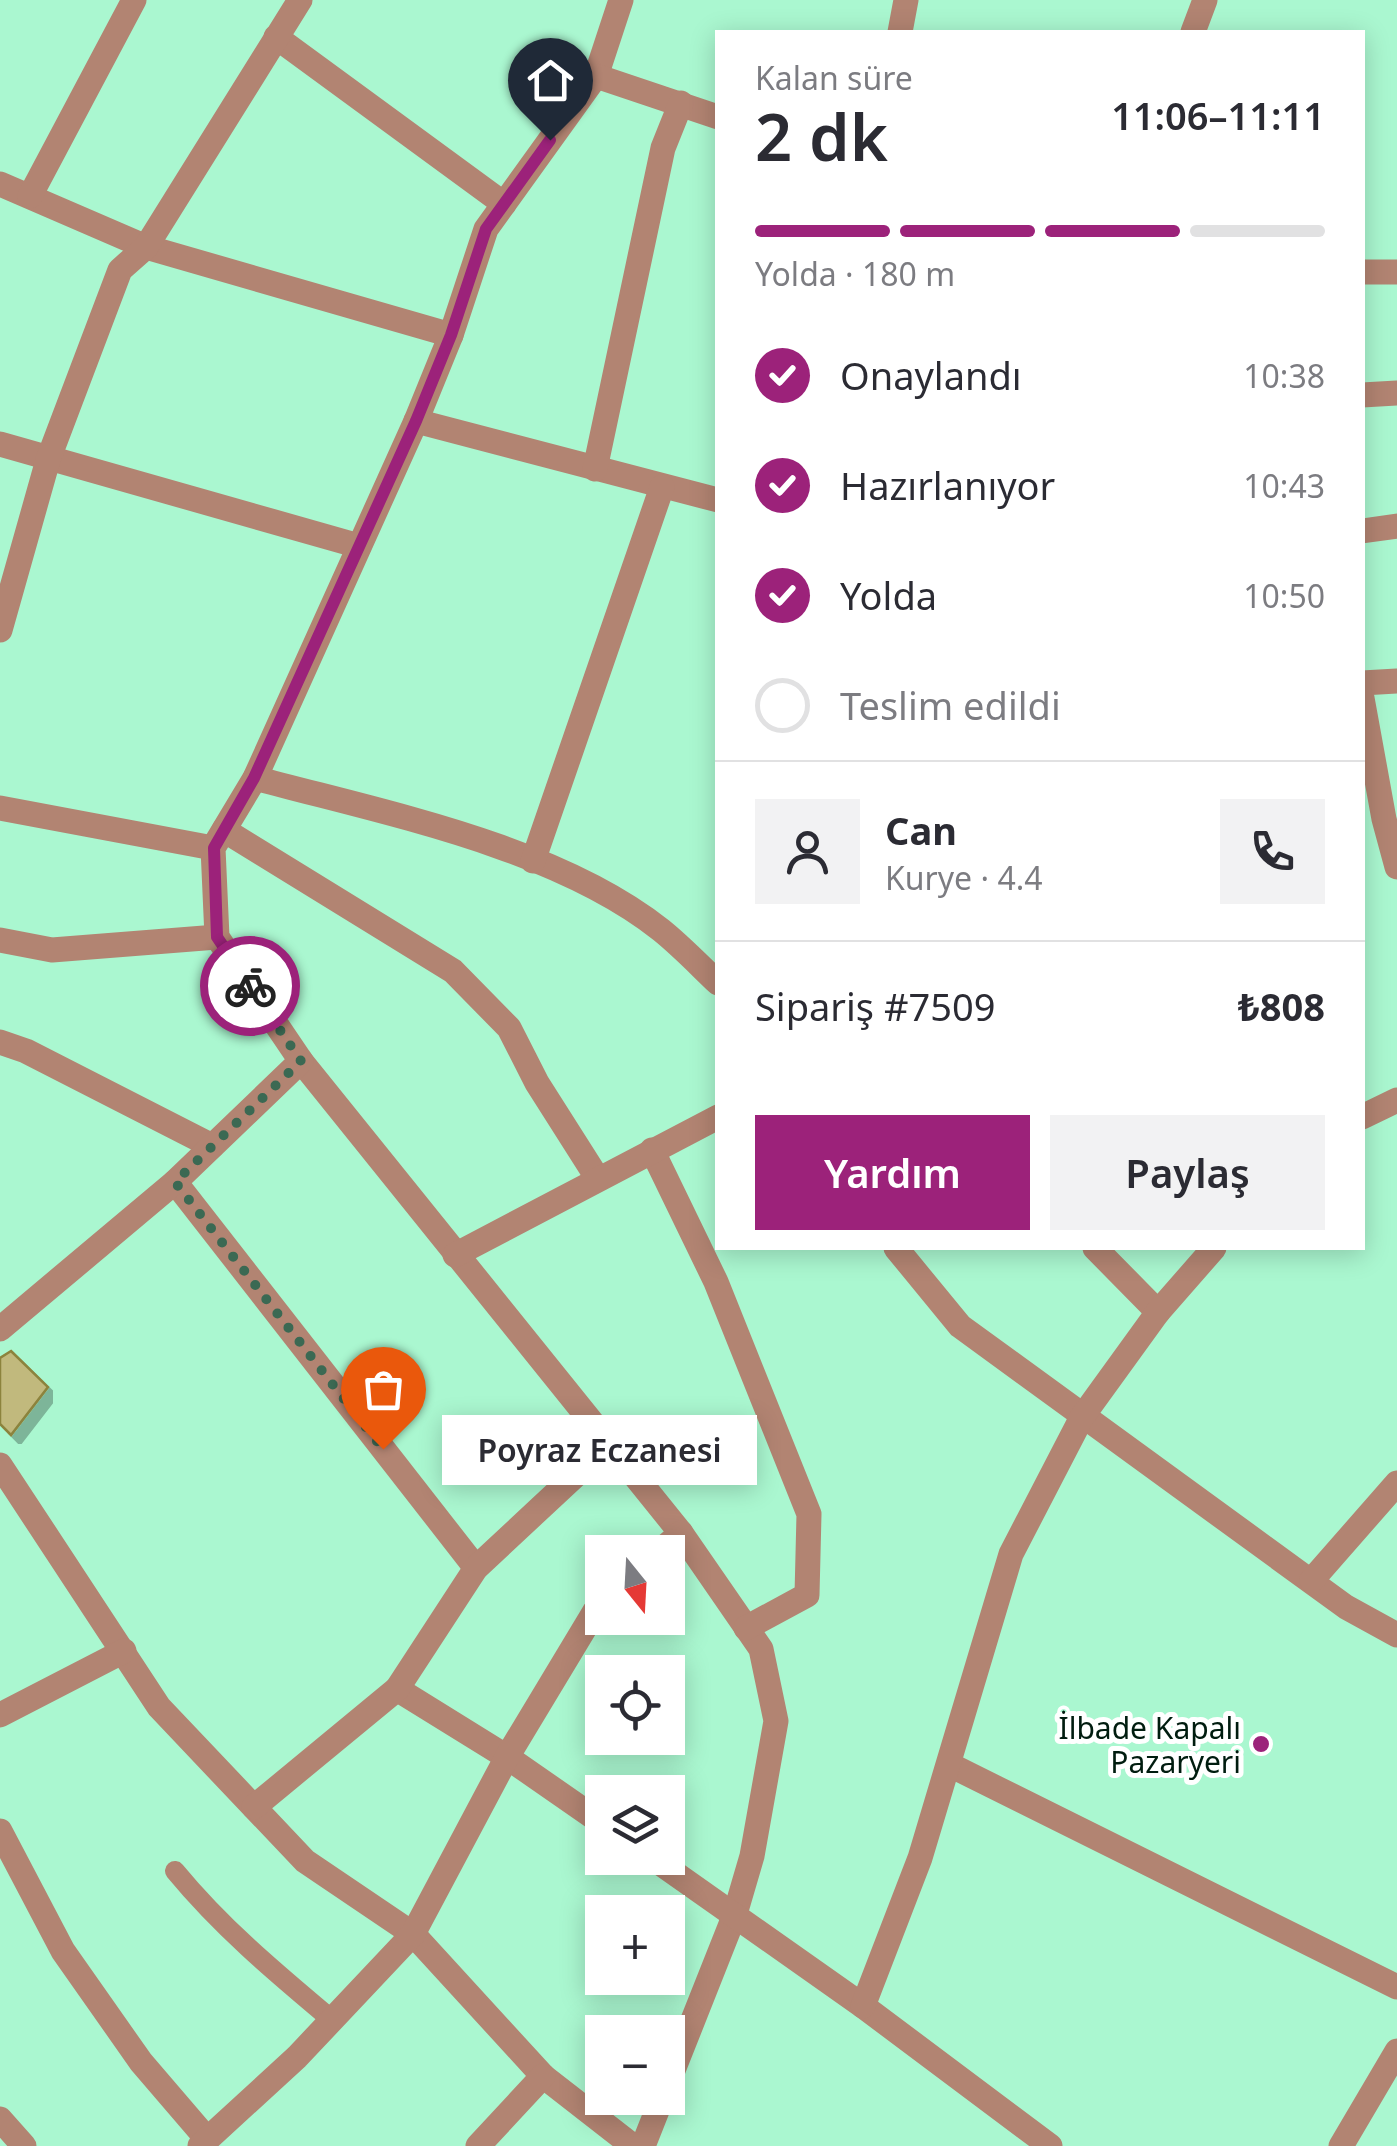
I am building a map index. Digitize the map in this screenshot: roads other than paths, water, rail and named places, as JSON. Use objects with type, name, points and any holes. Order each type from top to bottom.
[{"type":"street","points":[[30,196],[134,0]]},
{"type":"street","points":[[621,0],[596,76],[486,229],[451,335],[416,421],[254,778],[219,839],[217,937],[301,1061],[681,1533],[761,1649],[776,1721],[752,1856],[685,2039]]},
{"type":"street","points":[[900,30],[906,0]]},
{"type":"street","points":[[1194,30],[1205,0]]},
{"type":"street","points":[[0,630],[12,543],[120,270],[146,248],[276,38],[294,2]]},
{"type":"street","points":[[276,38],[504,204]]},
{"type":"street","points":[[596,76],[715,116]]},
{"type":"street","points":[[595,469],[663,148],[681,103]]},
{"type":"street","points":[[0,184],[146,248],[451,335]]},
{"type":"street","points":[[1365,272],[1397,272]]},
{"type":"street","points":[[1365,394],[1397,393]]},
{"type":"street","points":[[416,421],[715,499]]},
{"type":"street","points":[[0,444],[359,546]]},
{"type":"street","points":[[532,860],[662,486]]},
{"type":"street","points":[[1365,531],[1397,526]]},
{"type":"street","points":[[1365,683],[1397,681]]},
{"type":"street","points":[[1365,714],[1397,867]]},
{"type":"street","points":[[254,778],[437,827],[532,860],[594,888],[660,929],[715,979]]},
{"type":"street","points":[[0,808],[219,839],[454,970],[509,1028],[538,1083],[598,1178]]},
{"type":"street","points":[[0,940],[52,950],[217,937]]},
{"type":"street","points":[[0,1042],[212,1146]]},
{"type":"street","points":[[0,1329],[175,1182],[301,1061]]},
{"type":"street","points":[[1365,1116],[1397,1100]]},
{"type":"street","points":[[455,1255],[715,1118]]},
{"type":"street","points":[[652,1150],[716,1282],[809,1514],[807,1595],[746,1628]]},
{"type":"street","points":[[175,1182],[476,1568]]},
{"type":"street","points":[[898,1250],[960,1326],[1346,1606],[1397,1636]]},
{"type":"street","points":[[1097,1250],[1158,1312]]},
{"type":"street","points":[[862,2006],[920,1858],[1010,1554],[1082,1416],[1158,1312],[1212,1250]]},
{"type":"street","points":[[254,1808],[397,1689],[476,1568],[609,1444]]},
{"type":"street","points":[[2,1473],[159,1707],[305,1860],[413,1934],[543,2076],[633,2146]]},
{"type":"street","points":[[1312,1580],[1397,1483]]},
{"type":"street","points":[[0,1831],[62,1951],[204,2143],[332,2020],[413,1934],[507,1757],[585,1628]]},
{"type":"street","points":[[0,1715],[124,1651]]},
{"type":"street","points":[[397,1689],[585,1811]]},
{"type":"street","points":[[950,1765],[1397,1987]]},
{"type":"street","points":[[678,1875],[1050,2146]]},
{"type":"street","points":[[1341,2146],[1397,2050]]},
{"type":"street","points":[[478,2146],[543,2076]]},
{"type":"street","points":[[643,2146],[655,2115]]},
{"type":"street","points":[[0,2119],[24,2146]]},
{"type":"lane","points":[[175,1871],[222,1925],[332,2020]]},
{"type":"place","name":"Poyraz Eczanesi","points":[[383,1449]]},
{"type":"place","name":"İlbade Kapalı Pazaryeri","points":[[1261,1744]]}]
